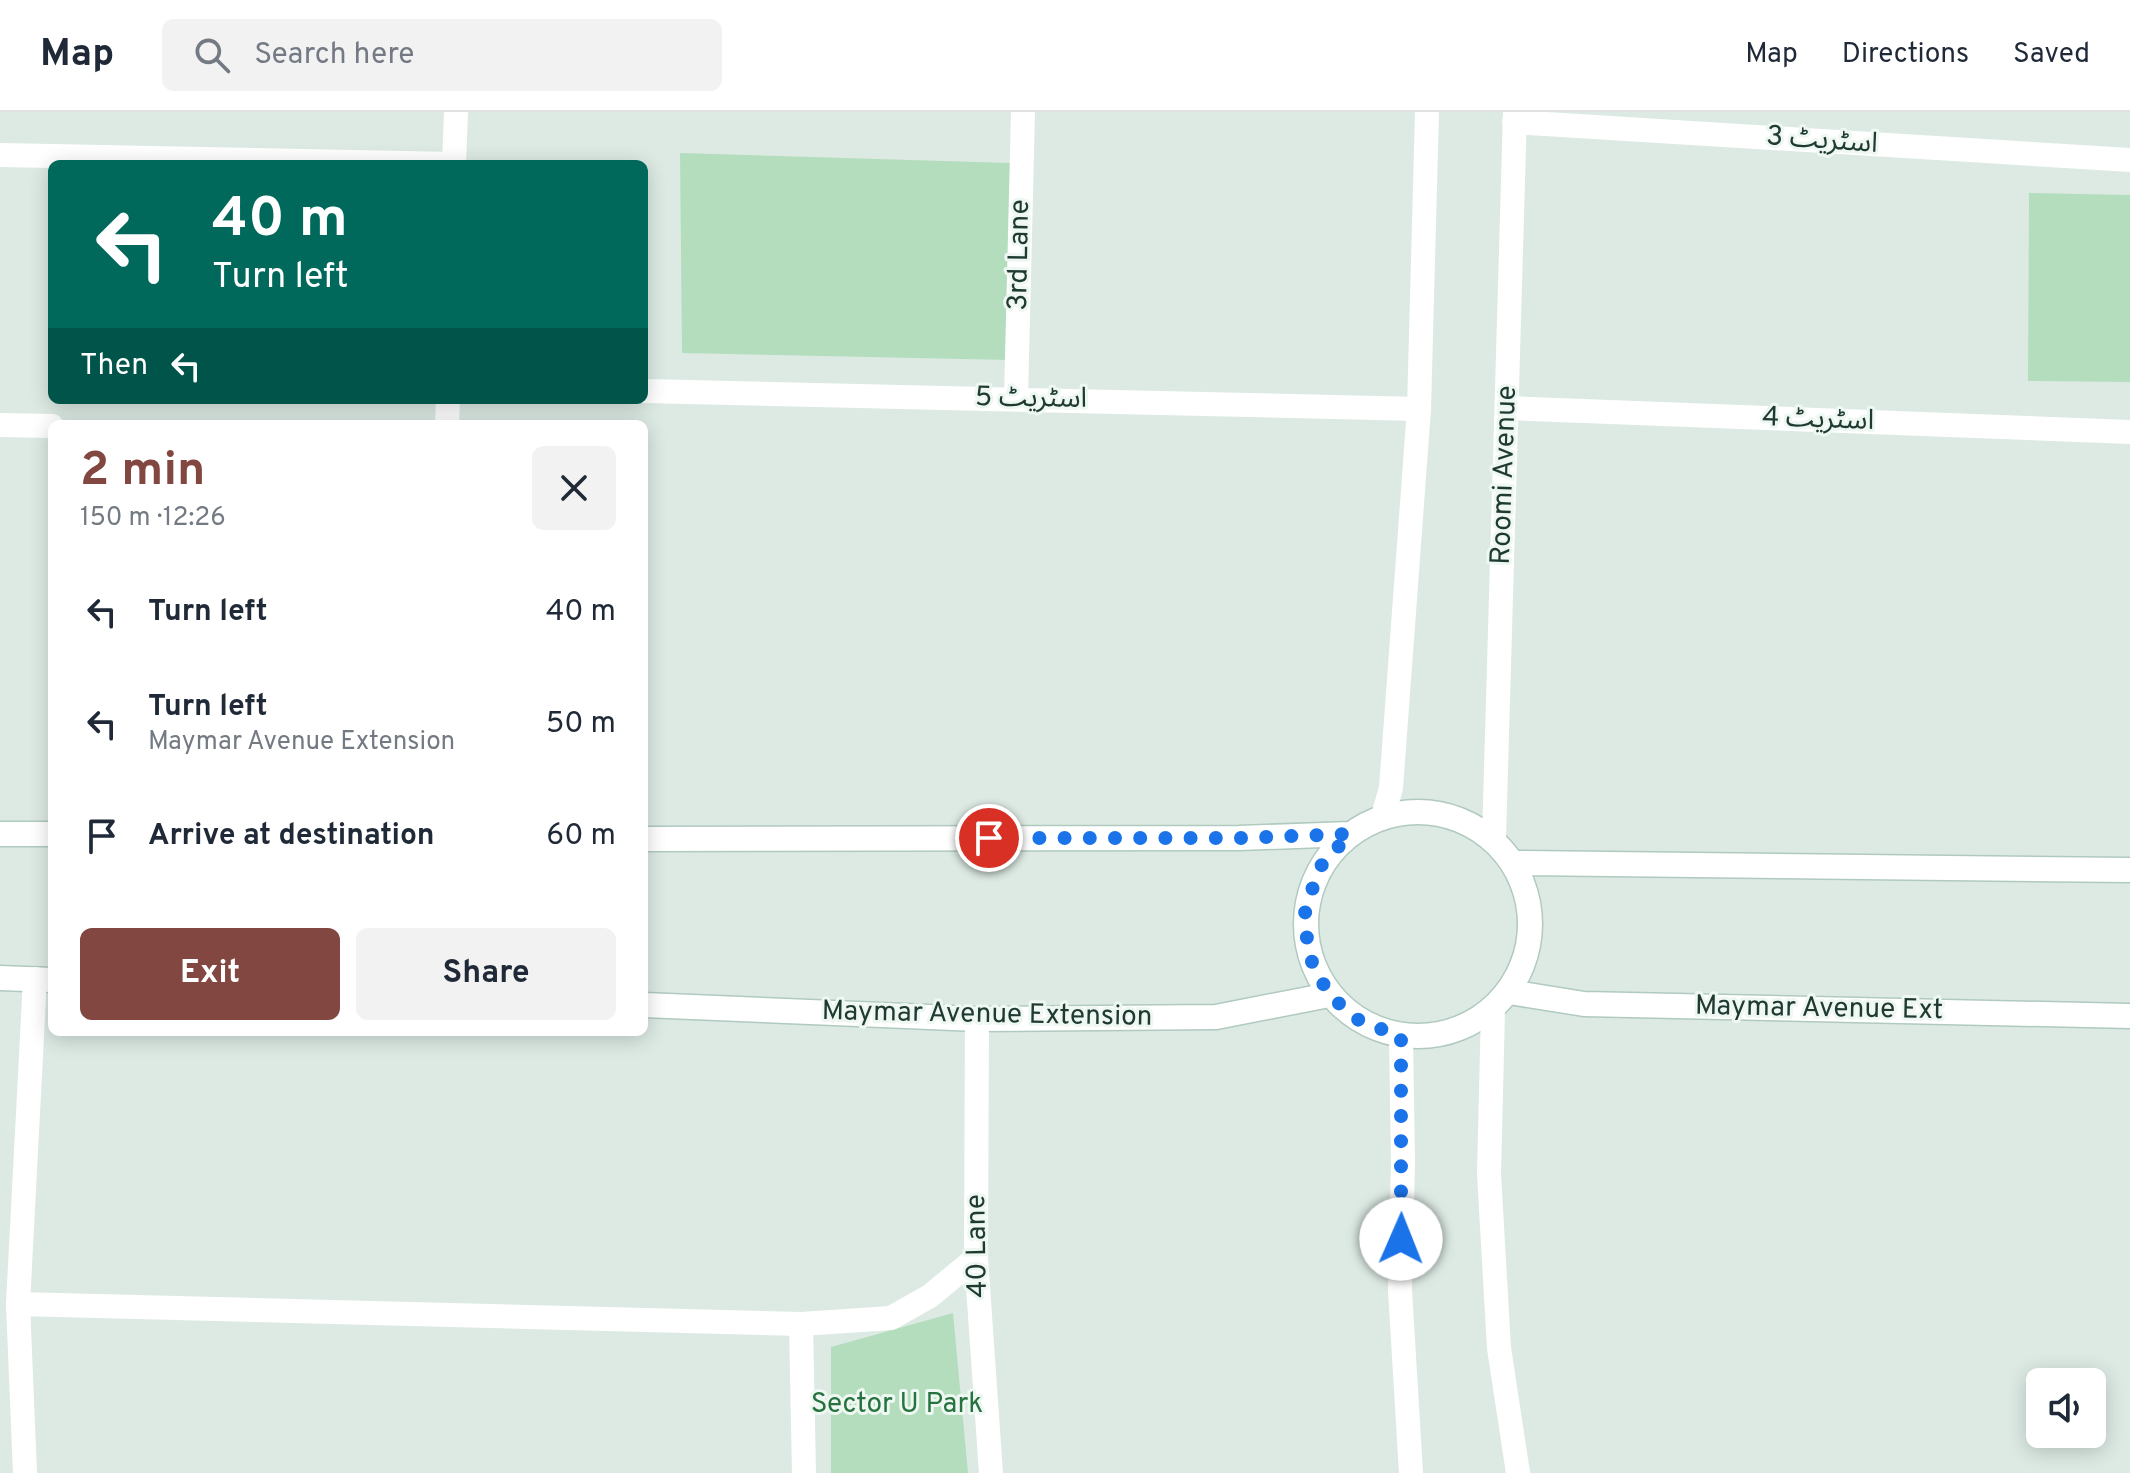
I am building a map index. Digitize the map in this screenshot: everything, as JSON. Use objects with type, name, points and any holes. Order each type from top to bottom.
[{"type":"street","points":[[454,160],[456,112]]},
{"type":"street","name":"3rd Lane","points":[[1016,399],[1023,112]]},
{"type":"street","points":[[1383,816],[1391,788],[1419,409],[1427,112]]},
{"type":"street","name":"اسٹریٹ 3","points":[[1515,117],[2130,160]]},
{"type":"street","name":"Roomi Avenue","points":[[1494,838],[1515,117]]},
{"type":"street","points":[[0,155],[252,160]]},
{"type":"street","name":"اسٹریٹ 5","points":[[648,391],[1419,409]]},
{"type":"street","name":"اسٹریٹ 4","points":[[1507,408],[2130,432]]},
{"type":"street","points":[[0,425],[48,426]]},
{"type":"street","points":[[1501,1001],[1450,1033],[1401,1036],[1361,1022],[1329,995],[1308,954],[1305,910],[1320,867],[1350,834],[1383,816],[1422,811],[1460,818],[1494,838],[1515,863],[1531,906],[1529,951],[1501,1001],[1489,1174],[1499,1348],[1518,1473]]},
{"type":"street","points":[[0,834],[48,834]]},
{"type":"street","points":[[648,839],[1239,838],[1350,834]]},
{"type":"street","points":[[1515,863],[2130,870]]},
{"type":"street","points":[[0,978],[44,980],[18,1304],[25,1473]]},
{"type":"street","name":"Maymar Avenue Extension","points":[[648,1005],[977,1019],[1216,1017],[1329,995]]},
{"type":"street","name":"Maymar Avenue Ext","points":[[1501,1001],[2130,1016]]},
{"type":"street","name":"40 Lane","points":[[977,1019],[976,1258],[991,1473]]},
{"type":"street","points":[[1401,1036],[1403,1162],[1400,1290],[1411,1473]]},
{"type":"street","points":[[18,1304],[801,1324],[891,1318],[930,1296],[976,1258]]},
{"type":"street","points":[[801,1324],[804,1473]]},
{"type":"green space","points":[[680,153],[1010,163],[1010,360],[682,353]]},
{"type":"green space","points":[[2029,193],[2130,195],[2130,382],[2028,381]]},
{"type":"green space","name":"Sector U Park","points":[[953,1313],[968,1473],[831,1473],[831,1347]]},
{"type":"route","points":[[989,838],[1239,838],[1350,834],[1320,867],[1305,910],[1308,954],[1329,995],[1361,1022],[1401,1036],[1401,1239]]}]
